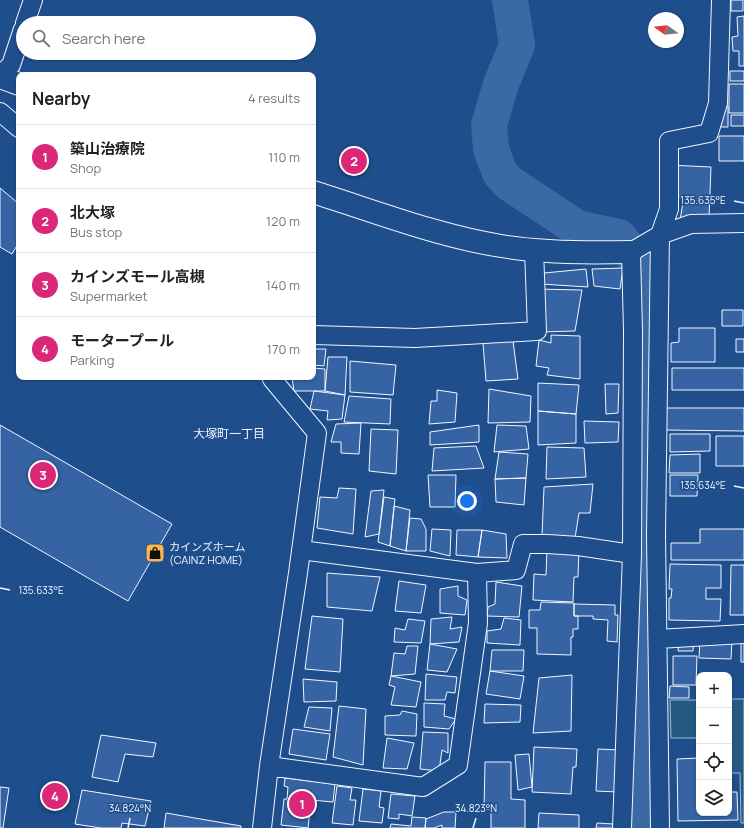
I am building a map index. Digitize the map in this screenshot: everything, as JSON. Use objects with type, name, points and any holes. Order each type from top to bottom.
[{"type":"street","points":[[27,16],[33,0]]},
{"type":"street","points":[[660,828],[656,535],[660,235],[669,209],[669,141],[709,133],[718,103],[721,0]]},
{"type":"street","points":[[16,50],[11,65],[0,76],[16,83]]},
{"type":"street","points":[[0,112],[16,125]]},
{"type":"street","points":[[316,193],[449,235],[501,246],[565,253],[632,252],[660,235],[691,224],[744,223]]},
{"type":"street","points":[[316,335],[415,338],[537,331],[534,250]]},
{"type":"street","points":[[622,828],[632,554],[632,252]]},
{"type":"street","points":[[262,828],[269,766],[317,433],[273,380]]},
{"type":"street","points":[[301,550],[477,573],[516,570],[523,544],[578,546],[632,554]]},
{"type":"street","points":[[269,766],[424,787],[458,765],[478,623],[477,573]]},
{"type":"street","points":[[658,638],[744,634]]},
{"type":"shaded area","points":[[732,699],[744,699],[744,823],[741,823],[740,773],[732,773]]},
{"type":"shaded area","points":[[670,700],[696,700],[696,738],[671,738]]},
{"type":"building","points":[[731,0],[743,0],[743,11],[731,11]]},
{"type":"building","points":[[744,16],[744,66],[739,66],[739,51],[733,51],[732,37],[738,36],[737,17]]},
{"type":"building","points":[[730,71],[744,71],[744,81],[730,81]]},
{"type":"building","points":[[729,84],[744,84],[744,113],[729,113]]},
{"type":"building","points":[[720,105],[728,106],[728,127],[720,127]]},
{"type":"building","points":[[731,115],[744,115],[744,126],[731,126]]},
{"type":"building","points":[[719,136],[744,136],[744,161],[719,161]]},
{"type":"building","points":[[669,165],[711,167],[709,218],[680,220],[684,197],[669,197]]},
{"type":"building","points":[[0,188],[16,201],[16,247],[12,254],[0,247]]},
{"type":"building","points":[[623,268],[620,289],[594,286],[592,269]]},
{"type":"building","points":[[586,269],[588,287],[541,284],[544,273]]},
{"type":"building","points":[[536,289],[582,290],[575,331],[540,332]]},
{"type":"building","points":[[722,310],[743,310],[743,326],[722,326]]},
{"type":"building","points":[[679,328],[715,328],[715,362],[671,362],[671,343],[679,342]]},
{"type":"building","points":[[551,335],[580,336],[580,379],[547,375],[549,368],[536,366],[539,340],[551,343]]},
{"type":"building","points":[[736,339],[744,339],[744,352],[736,352]]},
{"type":"building","points":[[513,341],[518,379],[486,381],[483,343]]},
{"type":"building","points":[[316,349],[326,349],[324,366],[316,365]]},
{"type":"building","points":[[328,357],[347,357],[345,395],[325,391]]},
{"type":"building","points":[[350,361],[396,365],[393,395],[350,392]]},
{"type":"building","points":[[316,368],[325,369],[325,391],[294,391],[292,380],[316,380]]},
{"type":"building","points":[[672,368],[744,368],[744,390],[672,390]]},
{"type":"building","points":[[538,383],[579,385],[576,414],[538,411]]},
{"type":"building","points":[[605,384],[619,384],[618,413],[606,414]]},
{"type":"building","points":[[489,389],[531,396],[530,422],[488,423]]},
{"type":"building","points":[[437,390],[457,393],[455,422],[429,424],[431,401],[437,401]]},
{"type":"building","points":[[314,391],[345,395],[342,419],[327,420],[328,411],[310,409]]},
{"type":"building","points":[[349,396],[391,399],[390,424],[344,422]]},
{"type":"building","points":[[665,408],[744,408],[744,431],[665,430]]},
{"type":"building","points":[[538,411],[576,414],[576,443],[538,445]]},
{"type":"building","points":[[584,421],[619,422],[618,442],[585,443]]},
{"type":"building","points":[[361,423],[359,454],[341,453],[341,442],[331,442],[336,424]]},
{"type":"building","points":[[0,425],[172,524],[128,601],[0,527]]},
{"type":"building","points":[[479,425],[479,442],[430,445],[430,432]]},
{"type":"building","points":[[497,425],[526,426],[529,449],[494,452]]},
{"type":"building","points":[[371,429],[398,430],[396,474],[369,471]]},
{"type":"building","points":[[670,434],[710,434],[710,451],[670,452]]},
{"type":"building","points":[[716,436],[744,436],[744,466],[716,466]]},
{"type":"building","points":[[476,446],[484,468],[432,471],[434,448]]},
{"type":"building","points":[[547,447],[584,448],[586,477],[546,479]]},
{"type":"building","points":[[499,452],[528,454],[526,478],[495,479]]},
{"type":"building","points":[[700,454],[700,473],[669,473],[670,455]]},
{"type":"building","points":[[428,475],[456,475],[455,507],[430,507]]},
{"type":"building","points":[[670,475],[698,475],[697,496],[670,496]]},
{"type":"building","points":[[526,478],[524,505],[496,502],[495,479]]},
{"type":"building","points":[[593,484],[590,513],[579,513],[575,538],[542,536],[544,487]]},
{"type":"building","points":[[339,488],[356,489],[353,534],[317,528],[320,497],[337,498]]},
{"type":"building","points":[[384,490],[379,534],[365,537],[371,491]]},
{"type":"building","points":[[384,497],[395,499],[390,546],[378,542]]},
{"type":"building","points":[[394,506],[410,510],[406,551],[390,546]]},
{"type":"building","points":[[410,518],[421,519],[426,529],[426,551],[406,551]]},
{"type":"building","points":[[432,529],[451,530],[450,556],[430,551]]},
{"type":"building","points":[[700,529],[744,529],[744,560],[671,560],[671,543],[700,543]]},
{"type":"building","points":[[457,530],[482,530],[478,557],[456,555]]},
{"type":"building","points":[[482,530],[506,534],[507,558],[478,557]]},
{"type":"building","points":[[547,548],[579,548],[578,577],[574,577],[573,602],[533,600],[534,574],[546,575]]},
{"type":"building","points":[[670,564],[721,565],[721,588],[706,588],[706,599],[721,599],[720,621],[669,620],[669,598],[671,598],[672,589],[669,589]]},
{"type":"building","points":[[731,565],[744,565],[744,615],[730,615]]},
{"type":"building","points":[[327,573],[380,577],[372,611],[327,607]]},
{"type":"building","points":[[399,581],[426,585],[421,613],[395,611]]},
{"type":"building","points":[[496,582],[522,586],[519,617],[487,616],[488,607],[495,604]]},
{"type":"building","points":[[458,586],[458,596],[467,600],[465,615],[440,613],[440,589]]},
{"type":"building","points":[[541,602],[574,603],[574,616],[578,616],[578,629],[573,629],[573,637],[571,637],[571,655],[537,654],[537,628],[529,628],[529,610],[540,610]]},
{"type":"building","points":[[574,604],[615,605],[615,615],[618,615],[617,642],[607,641],[608,620],[593,619],[593,616],[574,616]]},
{"type":"building","points":[[312,616],[343,619],[340,672],[305,669]]},
{"type":"building","points":[[452,617],[450,629],[462,627],[459,642],[430,644],[431,619]]},
{"type":"building","points":[[504,618],[521,620],[520,645],[487,643],[487,631],[501,629]]},
{"type":"building","points":[[408,619],[425,621],[421,643],[394,642],[395,628],[405,630]]},
{"type":"building","points":[[679,639],[694,639],[693,651],[678,651]]},
{"type":"building","points":[[700,639],[732,640],[731,659],[699,658]]},
{"type":"building","points":[[741,642],[744,643],[744,662],[741,662]]},
{"type":"building","points":[[430,644],[457,649],[447,672],[427,670]]},
{"type":"building","points":[[407,646],[418,646],[415,674],[391,676],[394,653],[405,654]]},
{"type":"building","points":[[492,650],[524,650],[523,671],[490,671]]},
{"type":"building","points":[[673,656],[697,656],[696,685],[673,685]]},
{"type":"building","points":[[490,671],[524,676],[520,699],[486,694]]},
{"type":"building","points":[[426,674],[457,677],[455,693],[447,692],[445,700],[425,700]]},
{"type":"building","points":[[572,675],[571,731],[533,733],[539,678]]},
{"type":"building","points":[[391,676],[421,682],[416,707],[391,705],[395,687],[389,685]]},
{"type":"building","points":[[303,679],[337,682],[336,701],[304,702]]},
{"type":"building","points":[[670,686],[689,687],[689,698],[669,698]]},
{"type":"building","points":[[424,703],[445,704],[444,716],[456,719],[449,729],[424,727]]},
{"type":"building","points":[[485,704],[521,705],[520,722],[484,723]]},
{"type":"building","points":[[339,706],[366,709],[363,765],[333,757]]},
{"type":"building","points":[[309,707],[332,708],[330,731],[304,727]]},
{"type":"building","points":[[402,711],[417,714],[416,736],[385,735],[385,716],[400,715]]},
{"type":"building","points":[[293,729],[330,734],[326,760],[289,754]]},
{"type":"building","points":[[423,732],[448,733],[448,753],[442,750],[439,771],[420,769]]},
{"type":"building","points":[[101,735],[156,743],[153,757],[125,754],[118,782],[92,777]]},
{"type":"building","points":[[387,738],[414,743],[407,769],[383,768]]},
{"type":"building","points":[[534,747],[577,749],[576,767],[573,767],[571,794],[532,792]]},
{"type":"building","points":[[598,749],[620,750],[618,792],[596,791]]},
{"type":"building","points":[[529,754],[532,787],[518,790],[515,755]]},
{"type":"building","points":[[696,758],[696,816],[732,816],[732,792],[737,792],[738,820],[678,821],[677,759]]},
{"type":"building","points":[[485,762],[511,762],[511,799],[525,800],[525,828],[491,828],[491,809],[484,809]]},
{"type":"building","points":[[285,778],[335,784],[333,802],[311,800],[308,828],[281,825],[284,799],[287,799],[288,787],[284,786]]},
{"type":"building","points":[[337,786],[352,788],[350,800],[356,800],[353,825],[332,823]]},
{"type":"building","points":[[0,787],[9,788],[3,828],[0,828]]},
{"type":"building","points":[[363,789],[381,791],[379,807],[384,808],[382,823],[359,821]]},
{"type":"building","points":[[82,790],[151,801],[145,826],[122,823],[121,828],[101,828],[75,824]]},
{"type":"building","points":[[391,794],[415,796],[412,816],[399,814],[399,819],[388,818]]},
{"type":"building","points":[[444,812],[456,812],[455,828],[442,828],[442,825],[434,828],[425,828],[426,819]]},
{"type":"building","points":[[166,813],[241,826],[241,828],[164,828]]},
{"type":"building","points":[[539,813],[579,815],[579,828],[538,828]]},
{"type":"building","points":[[412,817],[426,818],[425,828],[390,828],[391,824],[411,826]]},
{"type":"building","points":[[597,823],[613,824],[613,828],[596,828]]},
{"type":"waterway","points":[[510,0],[517,45],[501,84],[489,125],[491,149],[500,173],[509,183],[577,228],[619,237],[644,269],[643,828]]},
{"type":"place","name":"北大塚","points":[[354,161]]},
{"type":"place","name":"カインズモール高槻","points":[[43,475]]},
{"type":"place","name":"カインズホーム (CAINZ HOME)","points":[[155,553]]},
{"type":"place","name":"モータープール","points":[[55,796]]},
{"type":"place","name":"築山治療院","points":[[302,804]]},
{"type":"district","name":"大塚町一丁目","points":[[229,434]]}]
